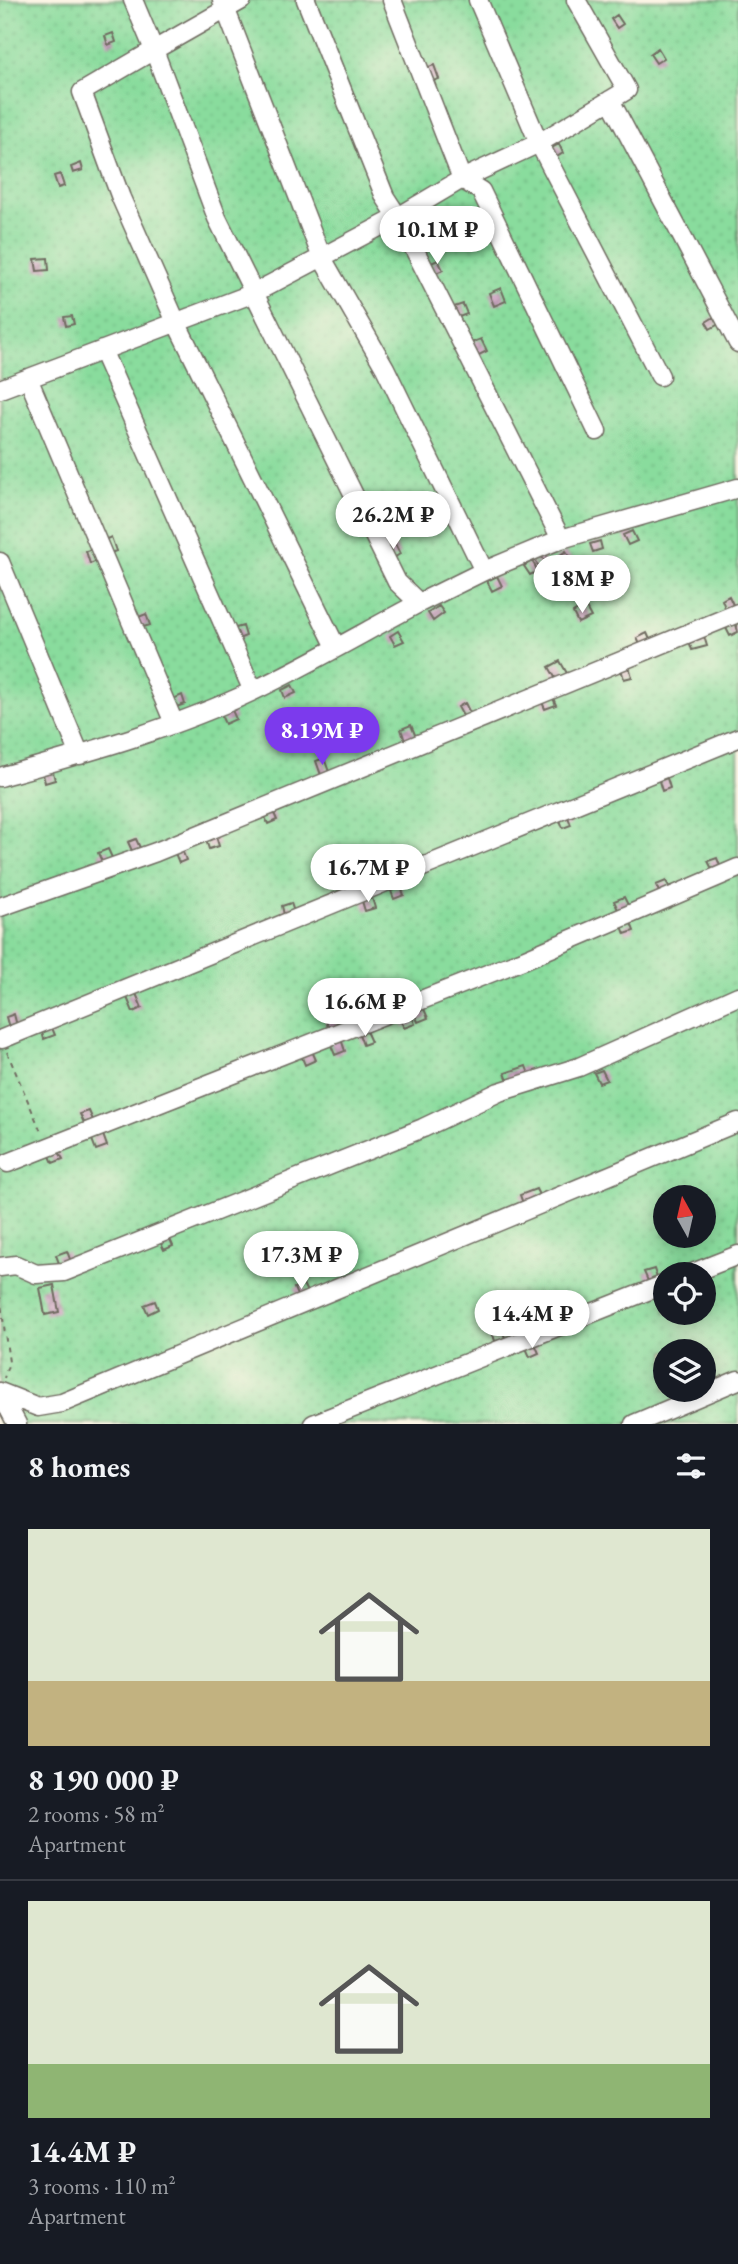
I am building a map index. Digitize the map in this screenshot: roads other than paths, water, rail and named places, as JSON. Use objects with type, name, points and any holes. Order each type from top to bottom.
[{"type":"lane","points":[[133,0],[217,219],[397,582],[419,603]]},
{"type":"lane","points":[[242,0],[224,4],[82,92],[121,198],[176,322],[336,647]]},
{"type":"lane","points":[[306,0],[385,197],[398,217],[561,539]]},
{"type":"lane","points":[[392,0],[462,179],[481,191],[597,431]]},
{"type":"lane","points":[[478,0],[539,143],[660,376]]},
{"type":"lane","points":[[0,389],[254,293],[398,217],[462,179],[539,143],[627,90],[576,0]]},
{"type":"lane","points":[[224,4],[322,258],[385,369],[484,571]]},
{"type":"lane","points":[[610,100],[738,343]]},
{"type":"lane","points":[[102,350],[253,691]]},
{"type":"lane","points":[[28,378],[174,723]]},
{"type":"lane","points":[[0,777],[80,755],[174,723],[253,691],[419,603],[484,571],[561,539],[738,488]]},
{"type":"lane","points":[[0,562],[80,755]]},
{"type":"lane","points":[[0,907],[156,852],[738,612]]},
{"type":"lane","points":[[2,1038],[738,738]]},
{"type":"lane","points":[[8,1163],[510,965],[738,869]]},
{"type":"lane","points":[[0,1267],[16,1265],[36,1274],[64,1272],[423,1128],[499,1092],[579,1067],[738,996]]},
{"type":"lane","points":[[0,1392],[38,1407],[62,1404],[738,1122]]},
{"type":"lane","points":[[716,1264],[738,1255]]},
{"type":"lane","points":[[313,1424],[653,1289]]},
{"type":"lane","points":[[634,1424],[738,1380]]},
{"type":"lane","points":[[0,1392],[17,1424]]}]
